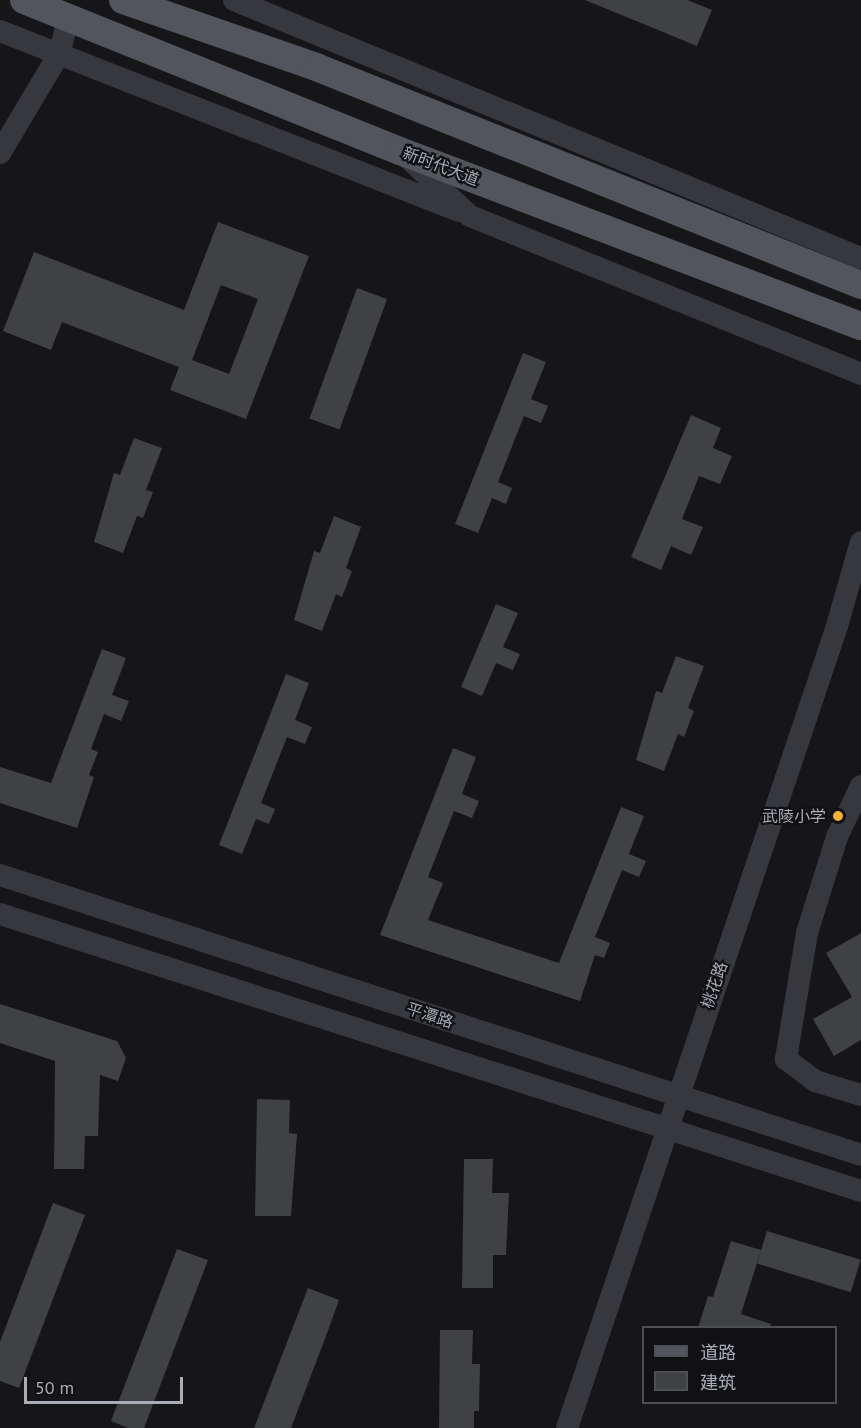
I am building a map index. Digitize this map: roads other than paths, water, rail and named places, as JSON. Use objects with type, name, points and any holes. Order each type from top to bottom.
[{"type":"main road","name":"新时代大道","points":[[24,0],[69,16],[400,151],[861,326]]},
{"type":"main road","points":[[123,0],[316,68],[861,285]]},
{"type":"street","points":[[234,0],[275,8],[400,68],[861,258]]},
{"type":"street","points":[[0,153],[59,54],[69,16]]},
{"type":"street","points":[[0,31],[470,216],[861,374]]},
{"type":"street","points":[[316,68],[400,68]]},
{"type":"street","points":[[400,151],[470,216]]},
{"type":"street","name":"桃花路","points":[[567,1428],[676,1096],[833,637],[861,542]]},
{"type":"street","points":[[861,786],[837,837],[807,933],[786,1059],[815,1081],[861,1095]]},
{"type":"street","name":"平潭路","points":[[0,875],[861,1155]]},
{"type":"street","points":[[0,914],[861,1191]]},
{"type":"place","name":"武陵小学","points":[[838,816]]}]
